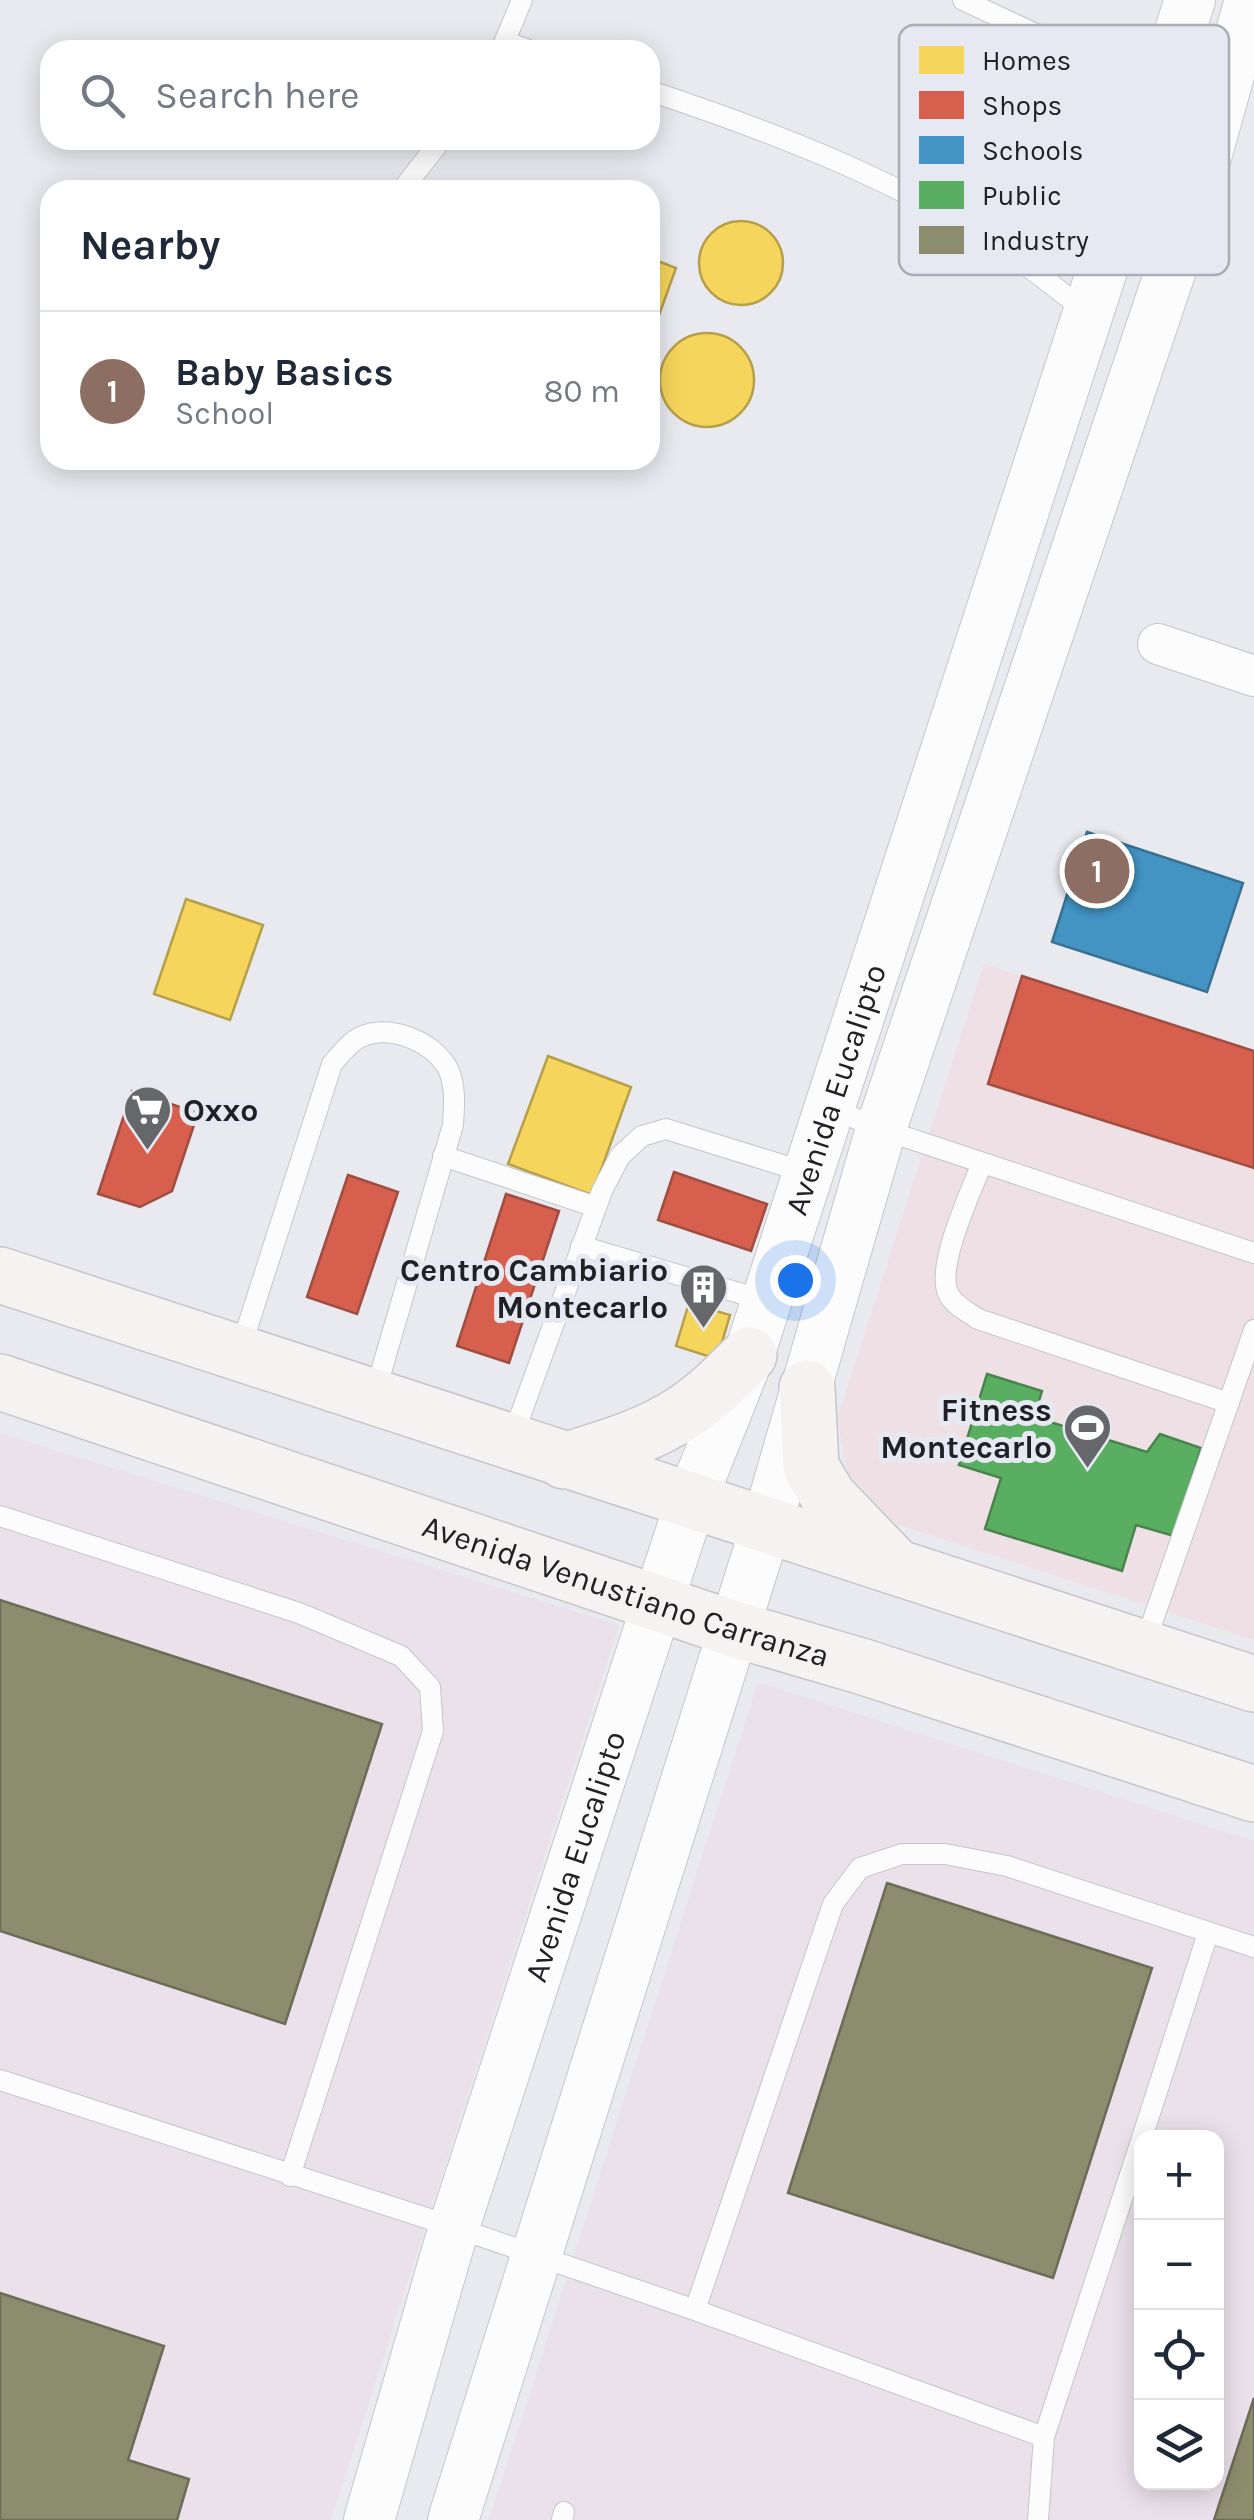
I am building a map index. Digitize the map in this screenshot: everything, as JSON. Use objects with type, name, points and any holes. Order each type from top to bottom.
[{"type":"main road","points":[[0,1275],[1254,1684]]},
{"type":"main road","points":[[564,1461],[626,1442],[664,1424],[702,1399],[749,1355]]},
{"type":"main road","name":"Avenida Venustiano Carranza","points":[[0,1382],[734,1630],[864,1667],[1254,1794]]},
{"type":"main road","points":[[807,1388],[811,1467],[828,1496],[899,1570]]},
{"type":"street","name":"Avenida Eucalipto","points":[[1182,25],[1190,0]]},
{"type":"street","name":"Avenida Eucalipto","points":[[1229,75],[1250,0]]},
{"type":"street","name":"Avenida Eucalipto","points":[[369,2520],[454,2227],[691,1501],[749,1355],[1100,275]]},
{"type":"street","name":"Avenida Eucalipto","points":[[453,2520],[766,1527],[881,1129],[1169,275]]},
{"type":"street","points":[[1158,644],[1253,673]]},
{"type":"lane","points":[[505,40],[522,0]]},
{"type":"lane","points":[[962,0],[1016,25]]},
{"type":"lane","points":[[660,93],[828,158],[899,193]]},
{"type":"lane","points":[[410,180],[433,150]]},
{"type":"lane","points":[[1038,275],[1088,313]]},
{"type":"lane","points":[[239,1354],[332,1064],[354,1040],[374,1031],[404,1036],[437,1053],[449,1072],[455,1098],[452,1125],[374,1398]]},
{"type":"lane","points":[[829,1108],[1254,1254]]},
{"type":"lane","points":[[510,1442],[596,1207],[620,1156],[642,1136],[666,1129],[808,1174]]},
{"type":"lane","points":[[443,1156],[596,1207]]},
{"type":"lane","points":[[982,1162],[949,1256],[948,1294],[959,1306],[978,1319],[1229,1403]]},
{"type":"lane","points":[[581,1246],[766,1301]]},
{"type":"lane","points":[[1143,1648],[1254,1330]]},
{"type":"lane","points":[[0,1516],[346,1630],[401,1656],[430,1687],[433,1731],[290,2176]]},
{"type":"lane","points":[[695,2310],[833,1904],[860,1868],[902,1854],[945,1854],[1007,1866],[1254,1947]]},
{"type":"lane","points":[[1145,2130],[1208,1933]]},
{"type":"lane","points":[[0,2080],[454,2227],[695,2310],[1044,2438]]},
{"type":"lane","points":[[1038,2520],[1044,2438],[1134,2162]]},
{"type":"shaded area","points":[[984,964],[1254,1051],[1254,1640],[896,1524],[848,1473],[837,1419]]},
{"type":"shaded area","points":[[0,1433],[619,1625],[331,2520],[0,2520]]},
{"type":"shaded area","points":[[758,1682],[1254,1841],[1254,2520],[489,2520]]},
{"type":"building: Homes","points":[[741,221],[757,224],[771,233],[780,247],[780,279],[771,293],[757,302],[741,305],[725,302],[711,293],[702,279],[699,263],[702,247],[711,233],[725,224]]},
{"type":"building: Homes","points":[[660,262],[676,268],[660,312]]},
{"type":"building: Homes","points":[[707,333],[725,337],[740,347],[750,362],[754,380],[750,398],[740,413],[725,423],[707,427],[689,423],[674,413],[664,398],[660,380],[664,362],[674,347],[689,337]]},
{"type":"building: Homes","points":[[186,899],[263,925],[230,1020],[154,994]]},
{"type":"building: Homes","points":[[548,1056],[631,1087],[592,1195],[508,1164]]},
{"type":"building: Homes","name":"Centro Cambiario Montecarlo","points":[[689,1303],[730,1315],[717,1359],[676,1346]]},
{"type":"building: Shops","points":[[1022,976],[1254,1051],[1254,1168],[988,1084]]},
{"type":"building: Shops","name":"Oxxo","points":[[132,1091],[198,1113],[172,1191],[140,1207],[98,1194]]},
{"type":"building: Shops","points":[[674,1172],[767,1204],[751,1251],[658,1220]]},
{"type":"building: Shops","points":[[348,1175],[398,1192],[357,1314],[307,1297]]},
{"type":"building: Shops","points":[[506,1194],[559,1211],[509,1363],[457,1346]]},
{"type":"building: Schools","points":[[1087,832],[1243,883],[1207,992],[1052,942]]},
{"type":"building: Public","name":"Fitness Montecarlo","points":[[987,1374],[1042,1391],[1034,1417],[1147,1452],[1160,1434],[1201,1448],[1174,1536],[1136,1525],[1122,1571],[985,1529],[1001,1478],[959,1465]]},
{"type":"building: Industry","points":[[0,1600],[382,1724],[285,2024],[0,1931]]},
{"type":"building: Industry","points":[[887,1883],[1152,1968],[1053,2278],[788,2193]]},
{"type":"building: Industry","points":[[0,2293],[164,2346],[128,2460],[189,2479],[177,2520],[0,2520]]},
{"type":"building: Industry","points":[[1254,2398],[1254,2520],[1214,2520]]},
{"type":"place","name":"Baby Basics","points":[[1097,871]]},
{"type":"place","name":"Oxxo","points":[[148,1152]]},
{"type":"place","name":"Centro Cambiario Montecarlo","points":[[703,1330]]},
{"type":"place","name":"Fitness Montecarlo","points":[[1087,1470]]}]
